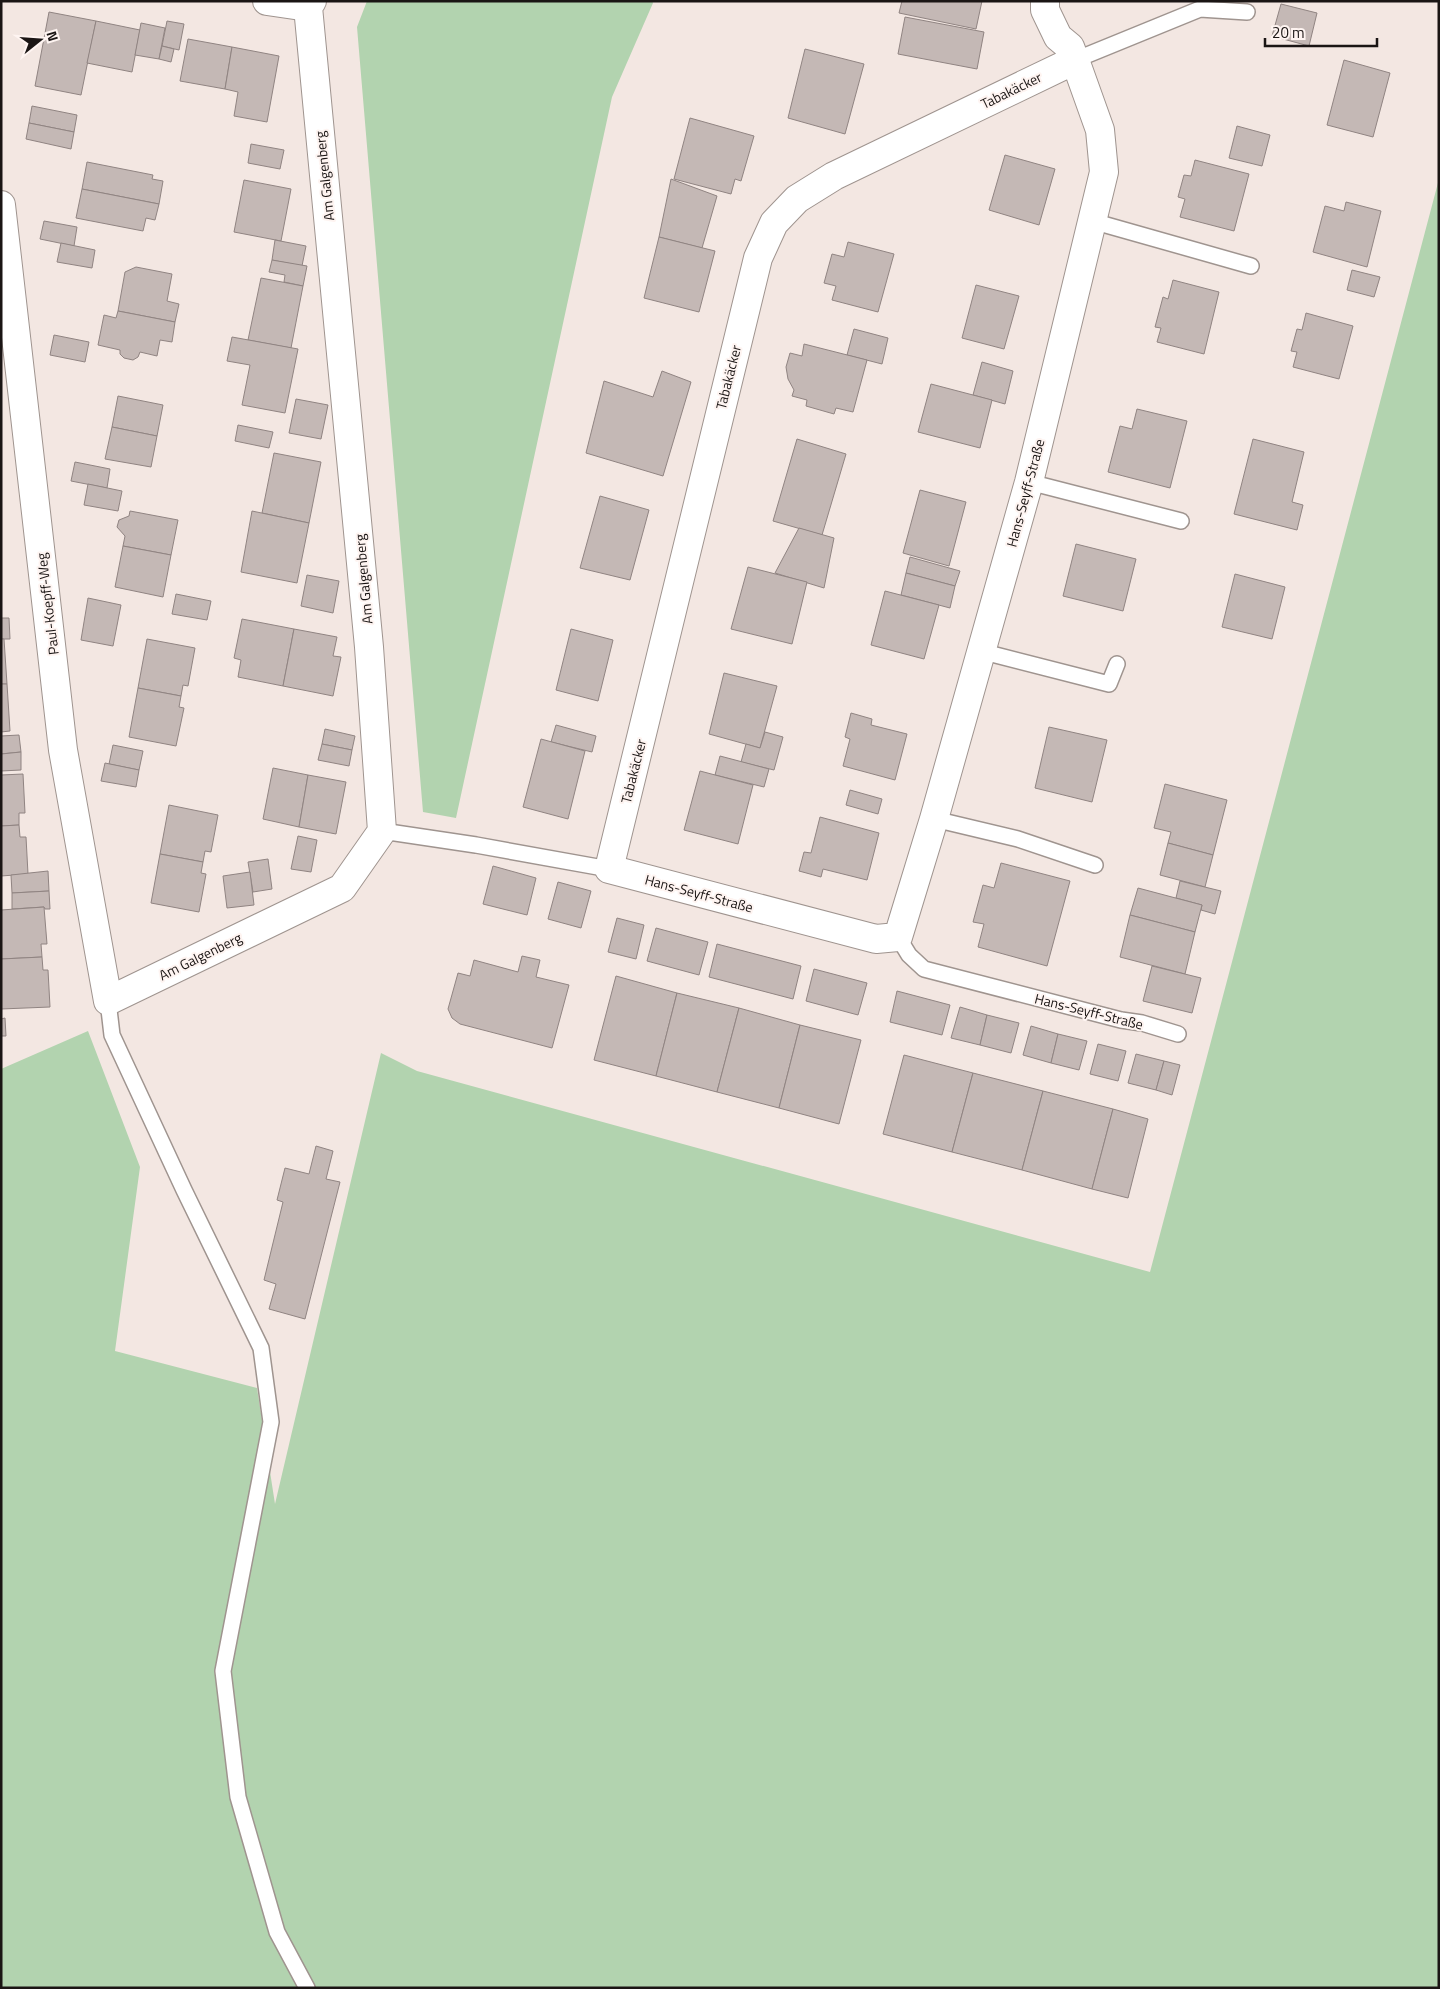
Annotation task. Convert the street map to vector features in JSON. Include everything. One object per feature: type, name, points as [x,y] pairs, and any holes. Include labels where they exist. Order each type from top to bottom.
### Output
[{"type":"street","points":[[267,1],[310,4]]},
{"type":"street","name":"Hans-Seyff-Straße","points":[[1046,1],[1045,10],[1058,37],[1072,53]]},
{"type":"street","name":"Hans-Seyff-Straße","points":[[609,868],[876,939],[898,937],[934,819],[1029,482],[1104,172],[1100,130],[1072,53],[1071,31],[1058,5],[1054,1]]},
{"type":"street","name":"Am Galgenberg","points":[[108,1001],[342,888],[382,831],[369,647],[310,4]]},
{"type":"street","name":"Tabakäcker","points":[[609,868],[758,258],[774,224],[797,199],[834,176],[1072,53]]},
{"type":"street","name":"Paul-Koepff-Weg","points":[[1,205],[64,750],[108,1001]]},
{"type":"lane","points":[[1072,53],[1200,9],[1247,12]]},
{"type":"lane","points":[[1092,221],[1251,266]]},
{"type":"lane","points":[[1029,482],[1181,521]]},
{"type":"lane","points":[[980,651],[1109,684],[1117,664]]},
{"type":"lane","points":[[934,819],[1018,839],[1095,865]]},
{"type":"lane","name":"Hans-Seyff-Straße","points":[[382,831],[609,868]]},
{"type":"lane","name":"Hans-Seyff-Straße","points":[[898,937],[909,954],[924,969],[1121,1020],[1142,1023],[1178,1034]]},
{"type":"lane","points":[[108,1001],[112,1035],[184,1190],[261,1348],[271,1422],[223,1671],[238,1797],[277,1932],[307,1988]]},
{"type":"green space","points":[[367,1],[652,1],[653,3],[612,97],[456,818],[423,812],[357,27]]},
{"type":"green space","points":[[1439,179],[1439,1988],[1,1988],[1,1069],[88,1031],[140,1167],[115,1351],[257,1388],[275,1504],[381,1053],[417,1071],[1150,1272]]},
{"type":"building","points":[[902,1],[982,1],[976,29],[899,13]]},
{"type":"building","points":[[1281,4],[1317,13],[1309,46],[1272,36]]},
{"type":"building","points":[[49,12],[96,21],[81,95],[35,86]]},
{"type":"building","points":[[905,17],[984,32],[977,69],[898,54]]},
{"type":"building","points":[[96,21],[140,30],[132,72],[87,63]]},
{"type":"building","points":[[167,21],[184,24],[179,50],[162,46]]},
{"type":"building","points":[[141,23],[165,28],[159,59],[135,55]]},
{"type":"building","points":[[188,39],[232,47],[225,89],[180,81]]},
{"type":"building","points":[[162,46],[174,49],[171,62],[159,59]]},
{"type":"building","points":[[232,47],[279,56],[267,122],[234,116],[238,92],[225,89]]},
{"type":"building","points":[[805,49],[864,64],[845,134],[788,118]]},
{"type":"building","points":[[1344,60],[1390,73],[1373,137],[1327,125]]},
{"type":"building","points":[[32,106],[77,115],[74,132],[29,123]]},
{"type":"building","points":[[690,118],[754,136],[741,181],[735,179],[731,194],[674,179]]},
{"type":"building","points":[[29,123],[74,132],[71,149],[26,139]]},
{"type":"building","points":[[1237,126],[1270,135],[1262,166],[1229,158]]},
{"type":"building","points":[[251,144],[284,150],[280,169],[248,163]]},
{"type":"building","points":[[1005,155],[1055,169],[1039,225],[989,210]]},
{"type":"building","points":[[1195,160],[1249,174],[1234,231],[1180,217],[1185,199],[1178,197],[1184,175],[1191,176]]},
{"type":"building","points":[[87,162],[153,175],[152,179],[163,181],[159,204],[82,189]]},
{"type":"building","points":[[671,179],[717,196],[702,248],[659,237]]},
{"type":"building","points":[[244,180],[291,189],[281,241],[234,232]]},
{"type":"building","points":[[82,189],[159,204],[155,220],[146,218],[143,231],[76,218]]},
{"type":"building","points":[[1346,202],[1381,211],[1367,267],[1313,252],[1325,206],[1344,211]]},
{"type":"building","points":[[44,221],[77,227],[74,246],[40,239]]},
{"type":"building","points":[[659,237],[715,251],[699,312],[644,298]]},
{"type":"building","points":[[275,240],[306,246],[302,266],[272,260]]},
{"type":"building","points":[[848,242],[894,254],[878,312],[832,300],[836,286],[824,283],[832,254],[844,257]]},
{"type":"building","points":[[61,243],[95,250],[92,268],[57,262]]},
{"type":"building","points":[[272,260],[307,266],[303,286],[284,282],[285,275],[269,272]]},
{"type":"building","points":[[136,267],[172,274],[167,301],[179,304],[175,322],[118,311],[125,272]]},
{"type":"building","points":[[1352,270],[1380,277],[1374,297],[1347,290]]},
{"type":"building","points":[[261,278],[303,286],[291,348],[248,340]]},
{"type":"building","points":[[1173,280],[1219,292],[1204,354],[1157,342],[1161,328],[1155,327],[1163,297],[1168,299]]},
{"type":"building","points":[[976,285],[1019,296],[1004,349],[962,338]]},
{"type":"building","points":[[118,311],[175,322],[172,342],[160,340],[157,356],[140,352],[138,357],[133,360],[124,358],[120,354],[120,350],[98,345],[104,315],[116,318]]},
{"type":"building","points":[[1306,313],[1353,326],[1339,379],[1293,367],[1297,352],[1291,351],[1297,329],[1302,330]]},
{"type":"building","points":[[854,329],[888,338],[882,364],[847,355]]},
{"type":"building","points":[[54,335],[89,342],[85,362],[50,355]]},
{"type":"building","points":[[232,337],[298,349],[285,413],[242,405],[250,365],[227,361]]},
{"type":"building","points":[[804,344],[867,360],[853,412],[836,408],[834,414],[806,406],[807,400],[792,396],[794,390],[788,379],[786,367],[790,353],[802,356]]},
{"type":"building","points":[[982,362],[1013,371],[1005,404],[973,395]]},
{"type":"building","points":[[662,371],[691,382],[663,476],[586,453],[604,381],[653,397]]},
{"type":"building","points":[[931,384],[992,400],[980,448],[918,432]]},
{"type":"building","points":[[118,396],[163,405],[157,436],[112,427]]},
{"type":"building","points":[[296,399],[328,405],[321,439],[289,433]]},
{"type":"building","points":[[1137,409],[1187,421],[1170,488],[1108,472],[1120,426],[1132,429]]},
{"type":"building","points":[[238,425],[273,432],[269,448],[235,441]]},
{"type":"building","points":[[112,427],[157,436],[151,467],[105,459]]},
{"type":"building","points":[[797,439],[846,454],[822,535],[773,521]]},
{"type":"building","points":[[1253,439],[1304,452],[1292,502],[1303,505],[1297,530],[1234,514]]},
{"type":"building","points":[[274,453],[321,462],[309,523],[262,513]]},
{"type":"building","points":[[75,462],[110,469],[107,488],[71,481]]},
{"type":"building","points":[[88,484],[122,491],[118,511],[84,505]]},
{"type":"building","points":[[920,490],[966,502],[949,566],[903,553]]},
{"type":"building","points":[[600,496],[649,510],[630,580],[580,568]]},
{"type":"building","points":[[130,511],[178,520],[171,555],[123,546],[125,536],[117,527],[119,520],[129,516]]},
{"type":"building","points":[[252,511],[309,523],[297,583],[241,572]]},
{"type":"building","points":[[799,528],[834,538],[824,588],[775,573]]},
{"type":"building","points":[[1076,544],[1136,559],[1123,611],[1063,596]]},
{"type":"building","points":[[123,546],[171,555],[163,597],[115,587]]},
{"type":"building","points":[[910,557],[960,571],[955,586],[906,573]]},
{"type":"building","points":[[748,567],[807,582],[792,644],[731,629]]},
{"type":"building","points":[[906,573],[955,586],[950,608],[901,595]]},
{"type":"building","points":[[1235,574],[1285,587],[1272,639],[1222,627]]},
{"type":"building","points":[[307,575],[339,581],[333,613],[301,606]]},
{"type":"building","points":[[885,591],[939,605],[924,659],[871,645]]},
{"type":"building","points":[[176,594],[211,601],[207,620],[172,614]]},
{"type":"building","points":[[88,598],[121,605],[113,646],[81,640]]},
{"type":"building","points":[[1,618],[9,618],[10,639],[1,639]]},
{"type":"building","points":[[242,619],[294,629],[283,686],[238,677],[241,660],[234,658]]},
{"type":"building","points":[[294,629],[337,637],[333,656],[341,657],[333,696],[283,686]]},
{"type":"building","points":[[571,629],[613,640],[598,701],[556,690]]},
{"type":"building","points":[[1,639],[4,639],[7,684],[1,684]]},
{"type":"building","points":[[147,639],[195,648],[188,686],[183,685],[181,696],[138,688]]},
{"type":"building","points":[[724,673],[777,686],[760,748],[709,734]]},
{"type":"building","points":[[1,684],[7,684],[10,731],[1,732]]},
{"type":"building","points":[[138,688],[181,696],[179,707],[184,708],[176,746],[129,737]]},
{"type":"building","points":[[851,713],[872,719],[871,725],[907,734],[895,780],[843,766],[850,739],[845,737]]},
{"type":"building","points":[[556,725],[596,736],[592,752],[551,742]]},
{"type":"building","points":[[1049,727],[1107,740],[1092,802],[1035,788]]},
{"type":"building","points":[[325,729],[355,736],[352,750],[322,744]]},
{"type":"building","points":[[765,732],[783,737],[774,770],[741,762],[746,744],[760,748]]},
{"type":"building","points":[[19,735],[21,752],[1,754],[1,736]]},
{"type":"building","points":[[541,739],[585,751],[568,819],[523,807]]},
{"type":"building","points":[[322,744],[352,750],[349,766],[318,760]]},
{"type":"building","points":[[113,745],[143,751],[139,770],[109,764]]},
{"type":"building","points":[[21,752],[21,770],[1,771],[1,754]]},
{"type":"building","points":[[720,756],[769,769],[764,787],[715,775]]},
{"type":"building","points":[[105,763],[139,770],[136,787],[101,781]]},
{"type":"building","points":[[273,768],[308,775],[299,827],[263,819]]},
{"type":"building","points":[[700,771],[753,785],[738,844],[684,830]]},
{"type":"building","points":[[23,774],[25,813],[19,813],[19,825],[1,826],[1,775]]},
{"type":"building","points":[[308,775],[346,782],[336,834],[299,827]]},
{"type":"building","points":[[1165,784],[1227,800],[1213,855],[1168,843],[1171,832],[1154,828]]},
{"type":"building","points":[[850,790],[882,799],[878,814],[846,805]]},
{"type":"building","points":[[169,805],[218,815],[211,852],[205,851],[203,862],[160,854]]},
{"type":"building","points":[[820,817],[879,833],[867,880],[823,869],[821,877],[799,871],[804,852],[811,853]]},
{"type":"building","points":[[19,825],[20,837],[26,837],[28,874],[1,876],[1,826]]},
{"type":"building","points":[[298,836],[317,840],[311,872],[291,869]]},
{"type":"building","points":[[1168,843],[1213,855],[1205,887],[1160,875]]},
{"type":"building","points":[[160,854],[203,862],[201,873],[206,874],[199,912],[151,903]]},
{"type":"building","points":[[268,859],[272,889],[253,892],[248,862]]},
{"type":"building","points":[[1001,863],[1070,881],[1047,966],[978,947],[984,924],[973,922],[983,885],[994,888]]},
{"type":"building","points":[[493,866],[536,878],[527,915],[483,904]]},
{"type":"building","points":[[48,871],[49,891],[12,893],[11,875]]},
{"type":"building","points":[[250,872],[254,905],[227,908],[223,876]]},
{"type":"building","points":[[1180,881],[1221,891],[1215,914],[1201,910],[1202,905],[1176,898]]},
{"type":"building","points":[[558,882],[591,891],[581,928],[548,919]]},
{"type":"building","points":[[1138,888],[1202,905],[1195,932],[1130,915]]},
{"type":"building","points":[[49,891],[50,909],[45,909],[44,907],[12,909],[12,893]]},
{"type":"building","points":[[44,907],[47,944],[41,944],[42,957],[1,959],[1,910]]},
{"type":"building","points":[[1130,915],[1195,932],[1185,974],[1120,957]]},
{"type":"building","points":[[617,918],[644,925],[636,959],[608,952]]},
{"type":"building","points":[[656,928],[708,942],[699,975],[647,961]]},
{"type":"building","points":[[717,944],[801,966],[793,999],[709,977]]},
{"type":"building","points":[[522,956],[540,960],[536,977],[569,985],[552,1048],[460,1024],[452,1018],[448,1009],[458,973],[470,976],[474,960],[518,972]]},
{"type":"building","points":[[42,957],[43,970],[48,970],[50,1007],[1,1009],[1,959]]},
{"type":"building","points":[[1152,966],[1201,978],[1192,1013],[1143,1001]]},
{"type":"building","points":[[814,969],[867,983],[858,1015],[806,1001]]},
{"type":"building","points":[[616,976],[677,993],[656,1076],[594,1060]]},
{"type":"building","points":[[897,991],[950,1005],[942,1035],[890,1022]]},
{"type":"building","points":[[677,993],[739,1008],[717,1092],[656,1076]]},
{"type":"building","points":[[960,1007],[987,1015],[980,1045],[951,1038]]},
{"type":"building","points":[[739,1008],[800,1025],[779,1108],[717,1092]]},
{"type":"building","points":[[987,1015],[1019,1023],[1011,1053],[980,1045]]},
{"type":"building","points":[[5,1018],[6,1036],[1,1036],[1,1019]]},
{"type":"building","points":[[800,1025],[861,1040],[839,1124],[779,1108]]},
{"type":"building","points":[[1031,1026],[1058,1034],[1051,1063],[1023,1055]]},
{"type":"building","points":[[1058,1034],[1087,1041],[1079,1070],[1051,1063]]},
{"type":"building","points":[[1098,1044],[1126,1051],[1118,1081],[1090,1074]]},
{"type":"building","points":[[1136,1054],[1164,1061],[1156,1090],[1128,1083]]},
{"type":"building","points":[[904,1055],[973,1073],[952,1152],[883,1134]]},
{"type":"building","points":[[1164,1061],[1180,1065],[1172,1095],[1156,1090]]},
{"type":"building","points":[[973,1073],[1043,1091],[1022,1170],[952,1152]]},
{"type":"building","points":[[1043,1091],[1113,1109],[1092,1189],[1022,1170]]},
{"type":"building","points":[[1113,1109],[1148,1119],[1128,1198],[1092,1189]]},
{"type":"building","points":[[316,1146],[333,1151],[326,1179],[340,1182],[305,1319],[269,1309],[276,1284],[264,1280],[283,1202],[277,1200],[285,1168],[309,1174]]}]
